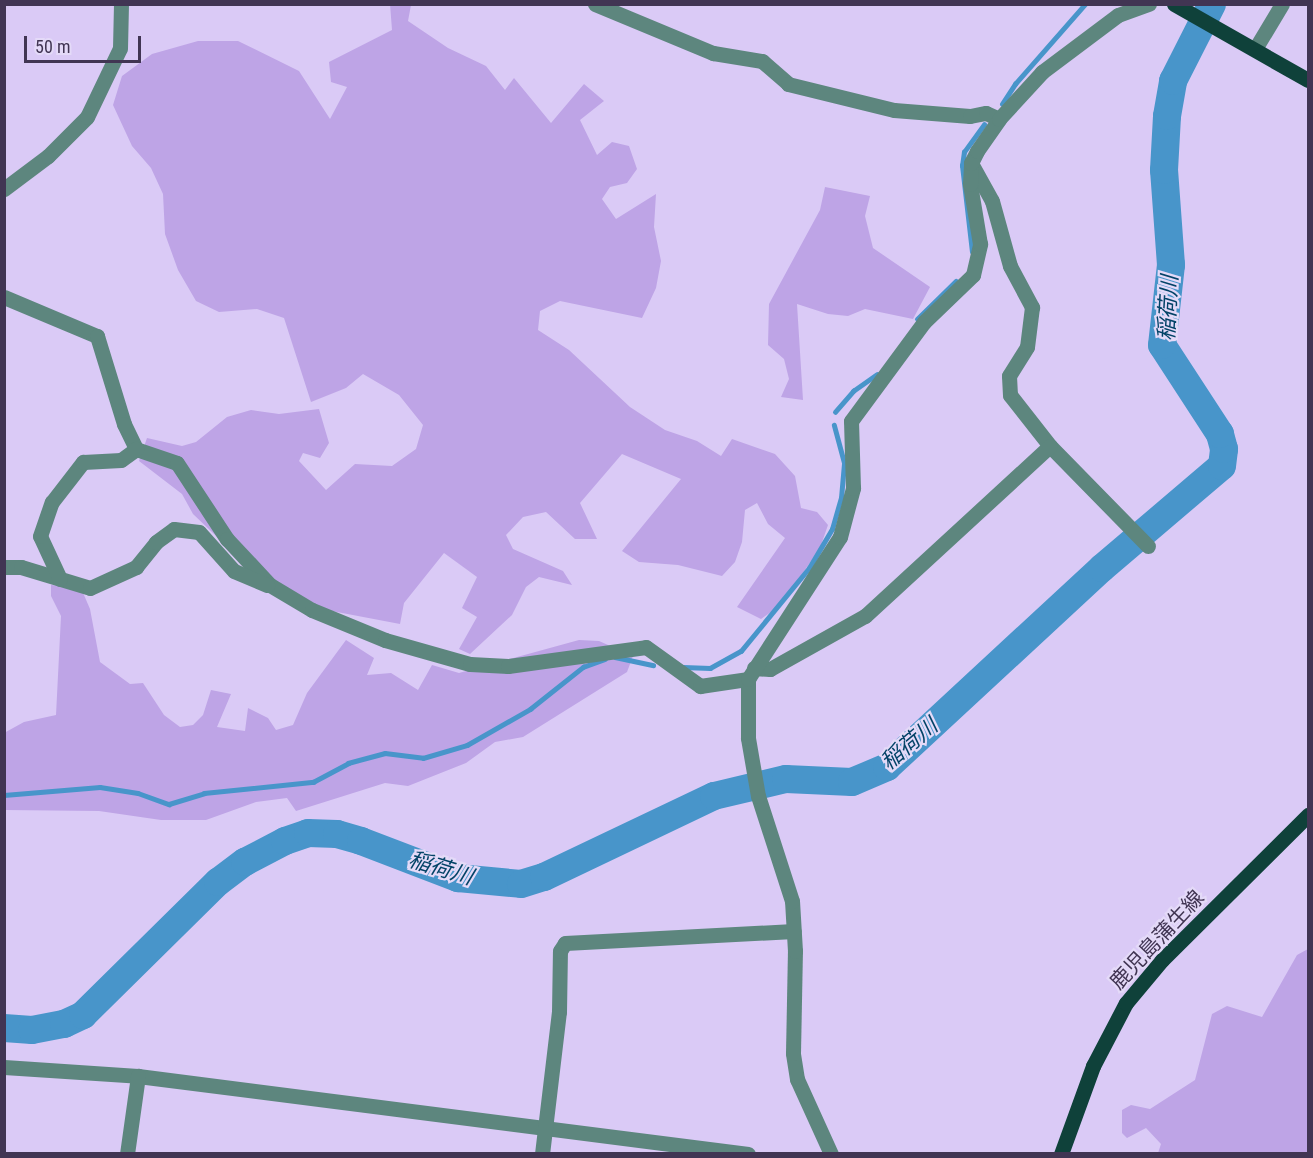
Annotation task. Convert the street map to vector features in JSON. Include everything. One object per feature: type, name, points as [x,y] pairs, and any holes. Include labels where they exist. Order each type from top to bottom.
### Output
[{"type":"main road","points":[[1174,4],[1308,80]]},
{"type":"main road","name":"鹿児島蒲生線","points":[[1061,1154],[1093,1066],[1126,1003],[1162,960],[1308,815]]},
{"type":"street","points":[[4,189],[48,156],[87,117],[120,48],[121,4]]},
{"type":"street","points":[[595,4],[713,53],[762,61],[788,84],[894,110],[970,116],[986,113],[999,119]]},
{"type":"street","points":[[831,1154],[805,1101],[794,1062],[794,931],[783,866],[758,796],[750,750],[751,674],[840,537],[853,488],[851,421],[924,322],[974,274],[980,244],[970,184],[971,163],[999,119],[1042,72],[1118,15],[1149,4]]},
{"type":"street","points":[[1255,49],[1282,4]]},
{"type":"street","points":[[971,163],[995,208],[1010,266],[1032,306],[1027,347],[1009,376],[1010,395],[1050,446],[1148,546]]},
{"type":"street","points":[[4,297],[97,336],[123,424],[136,449],[177,463],[227,538],[273,587]]},
{"type":"street","points":[[4,567],[21,567],[90,588],[136,567],[156,542],[174,529],[199,532],[234,571],[273,587],[312,610],[375,635],[470,664],[508,666],[646,646],[700,686],[770,669],[865,616],[1050,446]]},
{"type":"street","points":[[60,579],[40,536],[52,502],[83,462],[121,460],[136,449]]},
{"type":"street","points":[[542,1154],[559,1004],[560,951],[565,943],[794,931]]},
{"type":"street","points":[[4,1067],[138,1076],[545,1130],[748,1154]]},
{"type":"street","points":[[127,1154],[138,1076]]},
{"type":"shaded area","points":[[390,4],[411,5],[408,21],[448,48],[486,66],[505,90],[514,78],[551,123],[584,84],[604,101],[580,120],[597,155],[612,142],[629,146],[637,169],[627,183],[610,187],[602,199],[616,219],[656,194],[654,227],[661,261],[656,288],[642,318],[560,301],[540,311],[538,330],[569,350],[630,407],[665,430],[697,441],[721,456],[732,439],[775,454],[795,476],[801,508],[817,512],[828,525],[820,548],[781,605],[761,619],[737,607],[785,538],[768,524],[757,503],[745,510],[742,542],[735,562],[722,576],[678,565],[639,562],[622,551],[681,479],[622,454],[580,503],[597,539],[575,539],[546,512],[523,517],[506,535],[513,549],[563,571],[572,585],[539,577],[526,587],[512,615],[470,654],[459,649],[477,617],[462,608],[477,577],[444,553],[404,603],[400,624],[316,608],[233,552],[193,514],[182,494],[139,461],[147,438],[182,446],[196,442],[227,417],[251,410],[279,414],[319,409],[329,443],[320,458],[303,453],[299,461],[326,490],[355,464],[392,466],[416,449],[423,425],[399,395],[363,374],[346,388],[311,402],[284,318],[257,309],[219,312],[196,301],[178,270],[165,234],[163,194],[151,168],[132,146],[113,105],[122,76],[152,54],[198,41],[238,41],[299,71],[330,119],[347,87],[331,82],[329,62],[392,30]]},
{"type":"shaded area","points":[[825,187],[870,196],[865,216],[873,248],[930,287],[913,319],[865,309],[848,316],[828,314],[797,304],[803,400],[781,397],[789,379],[784,359],[768,345],[769,304],[820,210]]},
{"type":"shaded area","points":[[51,585],[81,588],[90,609],[100,662],[130,684],[143,683],[164,715],[180,727],[193,725],[203,715],[211,690],[231,694],[217,727],[245,731],[248,708],[268,718],[276,730],[293,725],[307,693],[346,640],[374,658],[367,675],[391,673],[418,690],[432,665],[459,673],[579,640],[599,641],[633,656],[627,672],[523,737],[495,742],[466,763],[408,786],[385,783],[296,811],[287,798],[256,802],[206,820],[161,820],[99,811],[5,810],[4,733],[24,722],[56,715],[61,616],[51,596]]},
{"type":"shaded area","points":[[1308,949],[1308,1153],[1158,1153],[1161,1144],[1146,1128],[1127,1138],[1122,1133],[1122,1110],[1131,1105],[1150,1109],[1195,1080],[1212,1014],[1227,1006],[1262,1017],[1297,955]]},
{"type":"waterway","points":[[1002,104],[1015,84],[1085,4]]},
{"type":"waterway","name":"稲荷川","points":[[4,1028],[32,1030],[64,1024],[83,1015],[218,882],[245,862],[285,841],[308,833],[337,834],[361,841],[458,878],[521,884],[544,877],[714,796],[786,779],[852,782],[887,767],[1102,568],[1222,466],[1224,449],[1220,434],[1162,345],[1171,265],[1164,170],[1167,116],[1173,81],[1212,4]]},
{"type":"waterway","points":[[972,252],[962,166],[964,152],[984,124]]},
{"type":"waterway","points":[[917,319],[956,281]]},
{"type":"waterway","points":[[835,412],[853,391],[877,374]]},
{"type":"waterway","points":[[683,667],[710,668],[741,651],[809,568],[832,529],[841,498],[844,463],[834,425]]},
{"type":"waterway","points":[[615,657],[653,665]]},
{"type":"waterway","points":[[4,795],[100,787],[138,793],[169,804],[204,793],[313,782],[348,763],[385,753],[423,758],[467,745],[530,709],[583,667],[605,659]]}]
